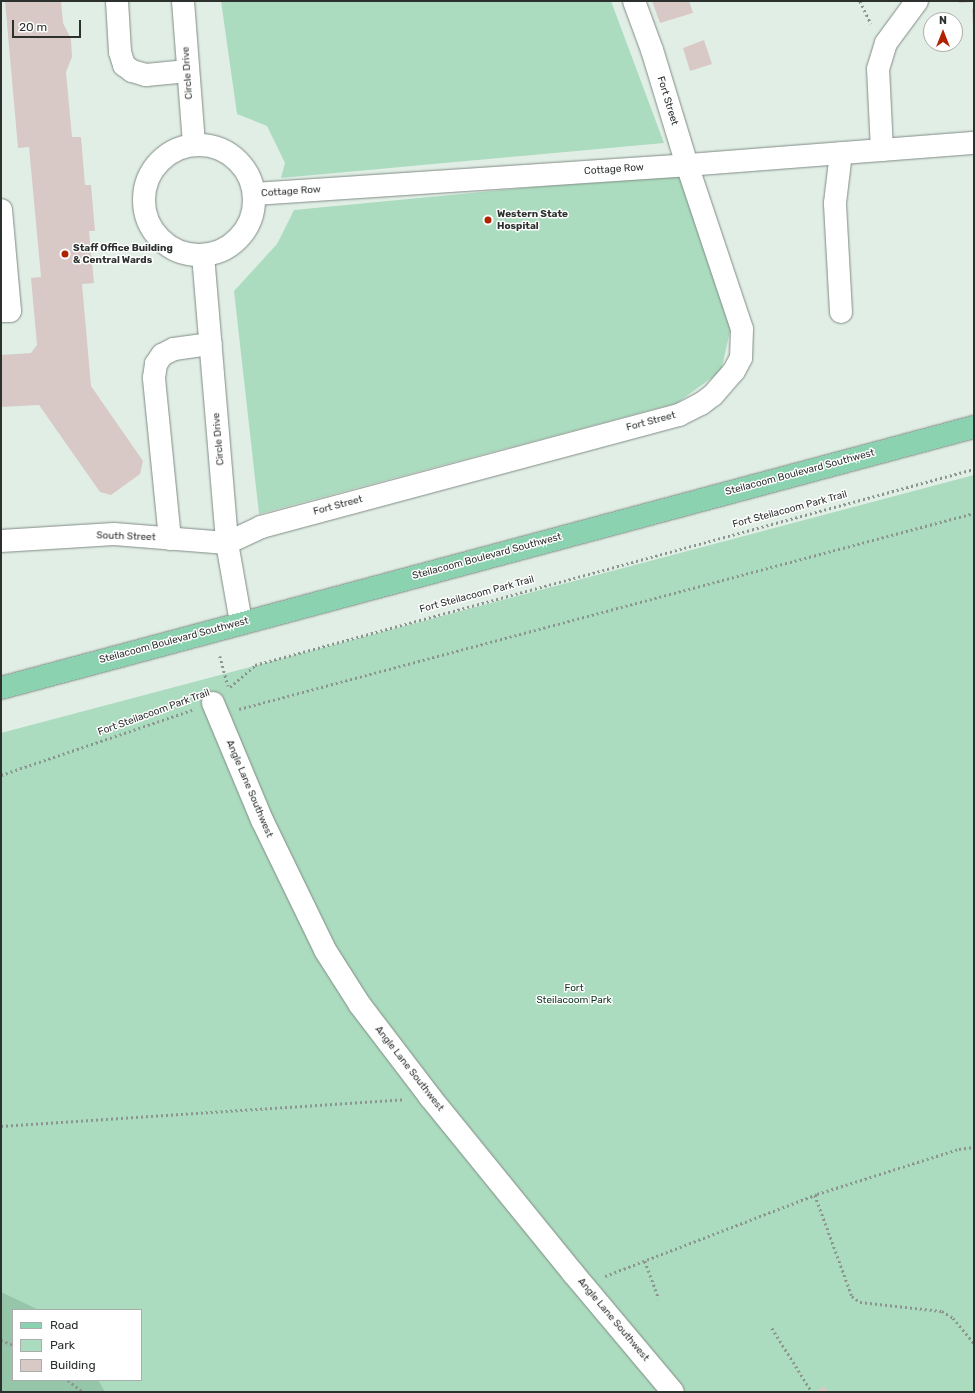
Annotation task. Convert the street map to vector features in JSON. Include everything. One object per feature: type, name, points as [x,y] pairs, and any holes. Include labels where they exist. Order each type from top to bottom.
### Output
[{"type":"main road","name":"Steilacoom Boulevard Southwest","points":[[1,688],[241,622],[974,427]]},
{"type":"street","points":[[117,1],[120,52],[124,65],[132,71],[146,75],[188,71]]},
{"type":"street","name":"Circle Drive","points":[[183,1],[194,145]]},
{"type":"street","name":"Fort Street","points":[[227,543],[261,527],[679,415],[712,395],[734,371],[741,358],[742,329],[687,165],[652,50],[634,1]]},
{"type":"street","points":[[882,150],[878,69],[886,43],[917,1]]},
{"type":"street","name":"Cottage Row","points":[[254,194],[687,165],[974,143]]},
{"type":"street","points":[[194,145],[215,147],[234,157],[248,174],[254,194],[253,214],[245,232],[222,251],[203,255],[179,252],[159,238],[146,217],[144,205],[144,193],[153,170],[170,153],[194,145]]},
{"type":"street","points":[[841,153],[835,203],[841,312]]},
{"type":"street","points":[[1,210],[5,311]]},
{"type":"street","name":"Circle Drive","points":[[203,255],[227,543],[241,622]]},
{"type":"street","points":[[170,539],[154,378],[156,364],[162,355],[174,349],[211,344]]},
{"type":"street","name":"South Street","points":[[1,541],[114,534],[227,543]]},
{"type":"street","name":"Angle Lane Southwest","points":[[215,708],[262,820],[325,950],[360,1005],[430,1097],[578,1279],[673,1392]]},
{"type":"path","name":"Fort Steilacoom Park Trail","points":[[220,656],[229,688],[255,665],[974,469]]},
{"type":"path","name":"Fort Steilacoom Park Trail","points":[[1,775],[215,708],[974,513]]},
{"type":"path","points":[[1,1126],[430,1097]]},
{"type":"path","points":[[578,1279],[645,1261],[815,1195],[959,1150],[974,1147]]},
{"type":"path","points":[[815,1195],[852,1296],[860,1302],[942,1311],[953,1318],[974,1343]]},
{"type":"path","points":[[645,1261],[659,1299]]},
{"type":"path","points":[[772,1328],[812,1392]]},
{"type":"path","points":[[1,1340],[12,1345]]},
{"type":"path","points":[[69,1381],[83,1392]]},
{"type":"green space","points":[[221,1],[611,1],[664,143],[281,178],[285,163],[267,126],[237,114]]},
{"type":"green space","points":[[680,173],[731,327],[721,371],[677,403],[259,514],[234,291],[277,244],[294,210]]},
{"type":"green space","name":"Fort Steilacoom Park","points":[[974,475],[974,1392],[1,1392],[1,733]]},
{"type":"green space","points":[[1,1292],[37,1309],[12,1309],[12,1381],[99,1381],[105,1392],[1,1392]]},
{"type":"building","name":"Staff Office Building & Central Wards","points":[[5,1],[61,1],[63,23],[71,39],[72,57],[66,72],[72,137],[81,137],[85,185],[91,185],[95,231],[89,231],[94,283],[82,284],[91,386],[143,461],[140,474],[111,495],[100,492],[39,405],[1,407],[1,355],[31,353],[37,345],[31,278],[41,277],[29,147],[18,148]]},
{"type":"building","points":[[652,1],[689,1],[693,13],[660,23]]},
{"type":"building","points":[[959,1],[973,1],[973,2],[959,3]]},
{"type":"building","points":[[972,9],[974,9],[974,28],[973,28]]},
{"type":"building","points":[[704,40],[712,64],[690,71],[683,48]]},
{"type":"building","points":[[824,1386],[828,1392],[815,1392]]},
{"type":"place","name":"Western State Hospital","points":[[488,220]]},
{"type":"place","name":"Staff Office Building & Central Wards","points":[[65,254]]}]
